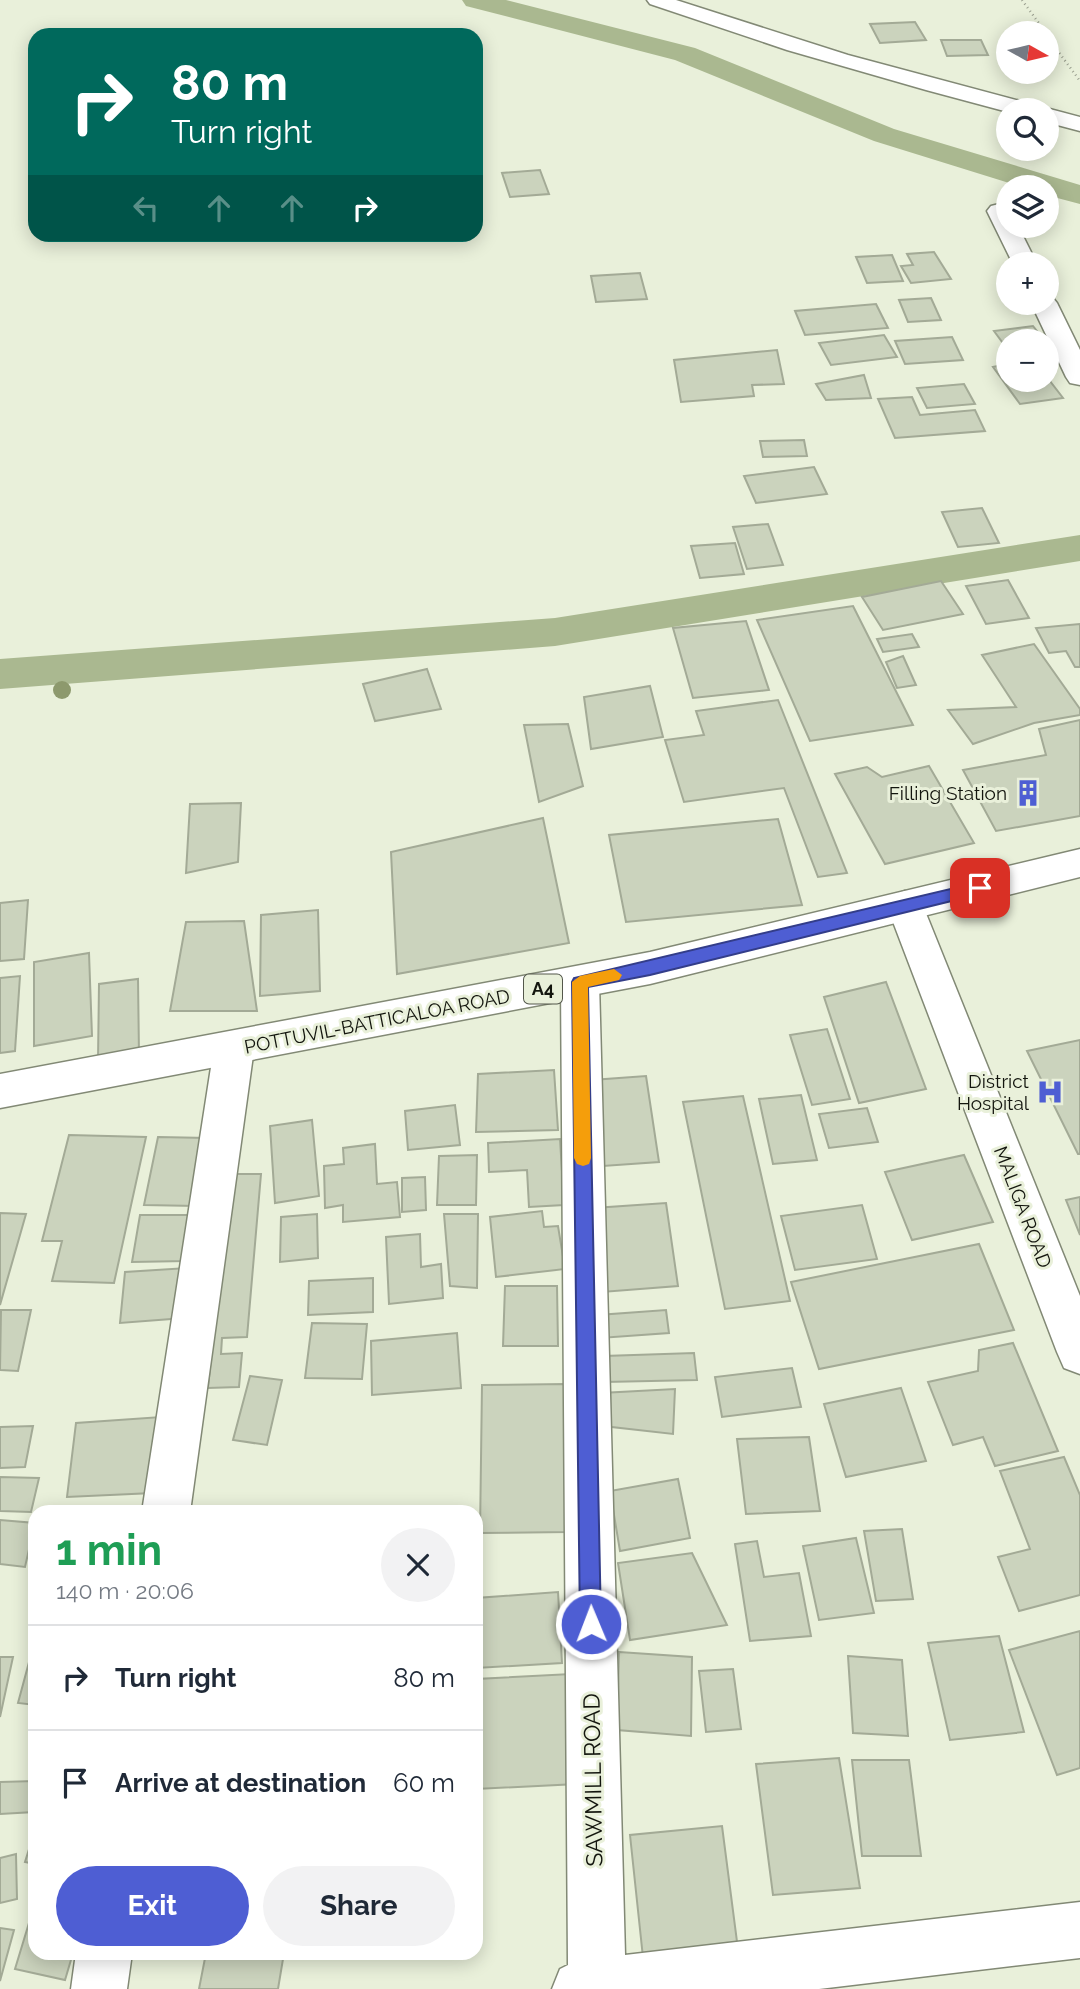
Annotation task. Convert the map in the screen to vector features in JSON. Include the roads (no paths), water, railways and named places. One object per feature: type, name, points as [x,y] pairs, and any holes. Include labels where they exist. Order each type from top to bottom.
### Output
[{"type":"main road","points":[[657,0],[705,18],[901,78],[996,102]]},
{"type":"main road","points":[[1059,118],[1080,124]]},
{"type":"main road","points":[[1050,315],[1080,377]]},
{"type":"main road","name":"POTTUVIL-BATTICALOA ROAD","points":[[0,1091],[650,968],[1080,863]]},
{"type":"main road","name":"MALIGA ROAD","points":[[905,906],[1080,1352]]},
{"type":"main road","name":"SAWMILL ROAD","points":[[580,982],[591,1988]]},
{"type":"main road","points":[[167,1505],[234,1048]]},
{"type":"main road","points":[[591,1988],[1080,1930]]},
{"type":"main road","points":[[99,1989],[103,1960]]},
{"type":"waterway","points":[[475,0],[685,54],[884,135],[1080,195]]},
{"type":"waterway","points":[[0,674],[555,632],[1080,548]]},
{"type":"place","name":"Filling Station","points":[[1028,793]]},
{"type":"place","name":"District Hospital","points":[[1050,1092]]}]
